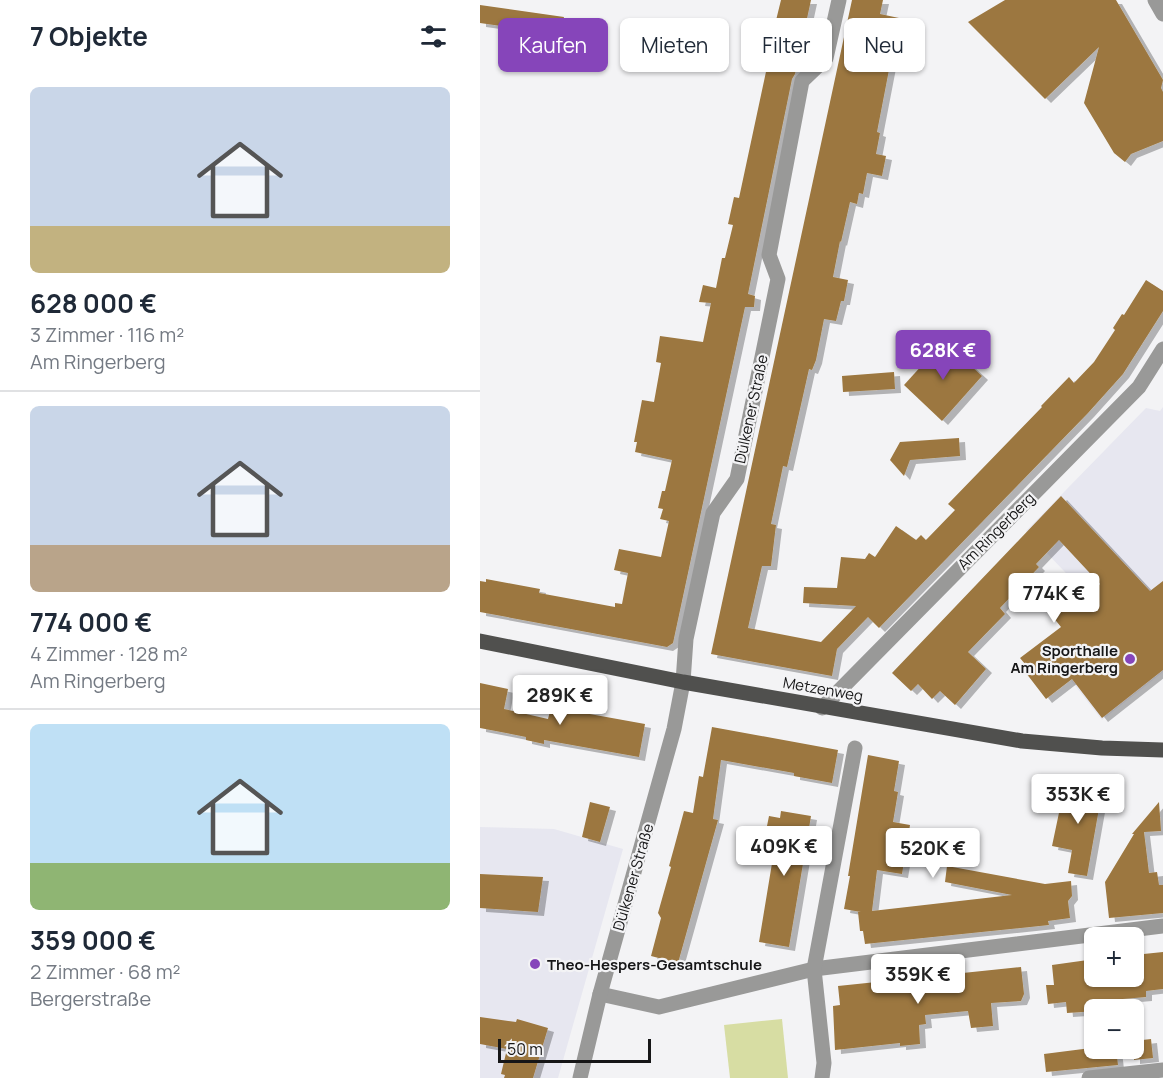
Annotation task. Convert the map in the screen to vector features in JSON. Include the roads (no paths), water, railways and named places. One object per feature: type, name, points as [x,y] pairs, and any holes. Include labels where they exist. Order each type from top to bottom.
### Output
[{"type":"main road","name":"Metzenweg","points":[[480,641],[822,708],[1022,741],[1102,748],[1163,750]]},
{"type":"street","name":"Dülkener Straße","points":[[579,1078],[674,729],[683,682],[686,639],[713,513],[737,479],[778,279],[769,255],[802,81],[826,58],[839,0]]},
{"type":"street","points":[[1155,0],[1163,14]]},
{"type":"street","name":"Am Ringerberg","points":[[822,708],[1139,387],[1163,349]]},
{"type":"street","points":[[822,1078],[824,1063],[814,969],[855,748]]},
{"type":"street","points":[[600,994],[659,1007],[814,969],[1163,926]]},
{"type":"street","points":[[1089,1078],[1163,1070]]},
{"type":"place","name":"Sporthalle Am Ringerberg","points":[[1130,659]]},
{"type":"place","name":"Theo-Hespers-Gesamtschule","points":[[535,964]]}]
